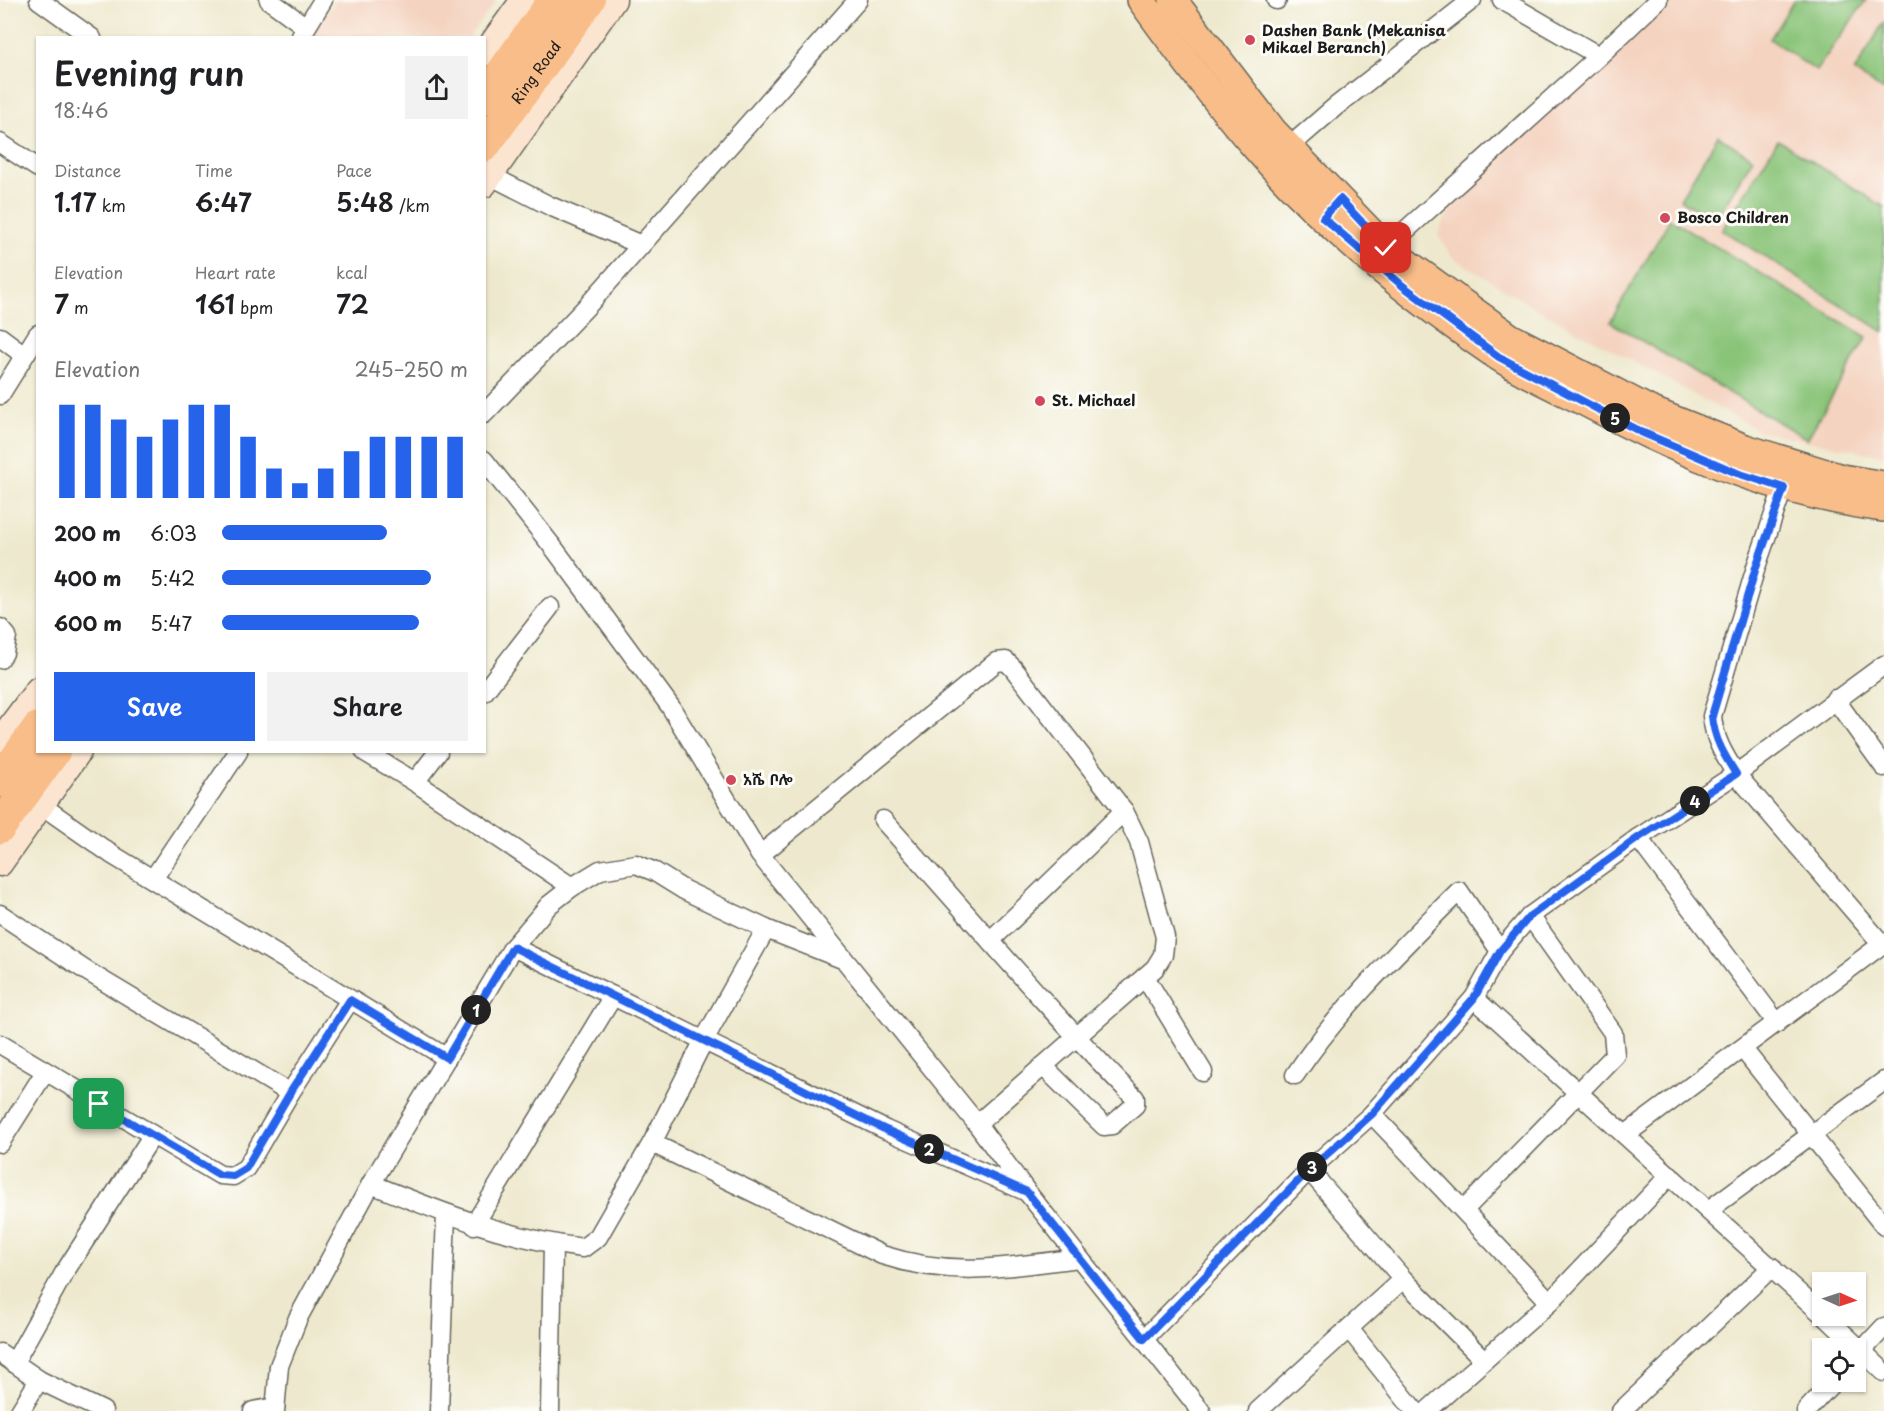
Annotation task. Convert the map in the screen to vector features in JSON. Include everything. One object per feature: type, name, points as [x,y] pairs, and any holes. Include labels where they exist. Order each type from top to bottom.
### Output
[{"type":"highway","name":"Ring Road","points":[[486,95],[554,0]]},
{"type":"highway","name":"Ring Road","points":[[487,169],[589,0]]},
{"type":"highway","points":[[0,781],[36,731]]},
{"type":"highway","points":[[0,827],[53,753]]},
{"type":"main road","points":[[1141,0],[1186,62],[1255,147],[1331,209],[1510,337],[1650,410],[1745,448],[1842,478],[1884,485]]},
{"type":"main road","points":[[1173,0],[1274,132],[1289,147],[1331,209],[1403,286],[1499,357],[1641,432],[1737,473],[1838,502],[1884,508]]},
{"type":"street","points":[[39,0],[89,36]]},
{"type":"street","points":[[269,0],[303,32],[323,0]]},
{"type":"street","points":[[486,51],[523,0]]},
{"type":"street","points":[[614,0],[487,169],[550,206],[641,245]]},
{"type":"street","points":[[486,412],[641,245],[858,0]]},
{"type":"street","points":[[1289,147],[1472,0]]},
{"type":"street","points":[[1502,0],[1599,56]]},
{"type":"street","points":[[1386,248],[1658,0]]},
{"type":"street","points":[[0,143],[36,167]]},
{"type":"street","points":[[0,337],[24,355]]},
{"type":"street","points":[[0,395],[36,337]]},
{"type":"street","points":[[486,462],[556,550],[670,706],[760,855],[977,1124],[1027,1192],[1201,1411]]},
{"type":"street","points":[[1625,1135],[1883,944],[1736,774],[1713,732],[1712,716],[1756,567],[1784,488]]},
{"type":"street","points":[[486,689],[550,607]]},
{"type":"street","points":[[0,628],[7,636],[4,653],[0,659]]},
{"type":"street","points":[[760,855],[996,662],[1006,661],[1013,668],[1124,811],[1139,842],[1165,937],[1163,955],[1145,977],[977,1124]]},
{"type":"street","points":[[1144,1339],[1309,1170],[1372,1114],[1474,998],[1500,951],[1530,916],[1638,838],[1736,774],[1884,665]]},
{"type":"street","points":[[0,740],[36,692]]},
{"type":"street","points":[[1835,699],[1884,767]]},
{"type":"street","points":[[0,864],[78,753]]},
{"type":"street","points":[[153,879],[236,753]]},
{"type":"street","points":[[366,753],[415,782],[572,887]]},
{"type":"street","points":[[415,782],[437,753]]},
{"type":"street","points":[[41,805],[111,854],[447,1058]]},
{"type":"street","points":[[991,940],[1124,811]]},
{"type":"street","points":[[883,820],[1076,1038],[1135,1098],[1135,1105],[1112,1125],[1104,1126],[1043,1066]]},
{"type":"street","points":[[1638,838],[1776,1023]]},
{"type":"street","points":[[253,1411],[275,1409],[279,1366],[298,1318],[371,1184],[513,947],[549,905],[572,887],[600,870],[636,864],[766,929],[844,960]]},
{"type":"street","points":[[1295,1075],[1312,1050],[1363,987],[1460,891],[1500,951]]},
{"type":"street","points":[[0,914],[85,970],[290,1093]]},
{"type":"street","points":[[1464,1210],[1615,1055],[1613,1033],[1530,916]]},
{"type":"street","points":[[371,1184],[474,1225],[553,1244],[582,1248],[598,1237],[652,1143],[704,1040],[766,929]]},
{"type":"street","points":[[513,947],[886,1130],[1027,1192]]},
{"type":"street","points":[[1145,977],[1203,1072]]},
{"type":"street","points":[[474,1225],[613,996]]},
{"type":"street","points":[[1474,998],[1577,1094],[1710,1209],[1812,1304]]},
{"type":"street","points":[[0,1044],[220,1175],[233,1176],[246,1168],[290,1093],[350,1000]]},
{"type":"street","points":[[1743,1049],[1884,1226]]},
{"type":"street","points":[[0,1143],[45,1072]]},
{"type":"street","points":[[1710,1209],[1884,1081]]},
{"type":"street","points":[[1372,1114],[1550,1302]]},
{"type":"street","points":[[103,1411],[39,1380],[7,1358],[152,1136]]},
{"type":"street","points":[[652,1143],[882,1255],[915,1266],[983,1270],[1079,1258]]},
{"type":"street","points":[[1309,1170],[1403,1279],[1483,1359]]},
{"type":"street","points":[[1427,1411],[1550,1302],[1670,1175]]},
{"type":"street","points":[[439,1411],[446,1214]]},
{"type":"street","points":[[550,1411],[553,1244]]},
{"type":"street","points":[[1621,1411],[1772,1267]]},
{"type":"street","points":[[1258,1411],[1350,1330],[1403,1279]]},
{"type":"street","points":[[1834,1326],[1845,1338]]},
{"type":"street","points":[[1866,1346],[1884,1327]]},
{"type":"street","points":[[1350,1330],[1415,1411]]},
{"type":"street","points":[[1866,1358],[1884,1372]]},
{"type":"street","points":[[20,1411],[39,1380]]},
{"type":"street","points":[[1806,1411],[1824,1392]]},
{"type":"shaded area","points":[[336,0],[497,0],[470,36],[310,36]]},
{"type":"shaded area","name":"Bosco Children","points":[[1666,0],[1884,0],[1884,456],[1760,431],[1534,307],[1452,257],[1438,235],[1453,201]]},
{"type":"green space","points":[[1794,0],[1866,0],[1816,71],[1770,39]]},
{"type":"green space","points":[[1884,22],[1884,91],[1854,72]]},
{"type":"green space","points":[[1718,136],[1753,158],[1715,221],[1680,199]]},
{"type":"green space","points":[[1778,140],[1884,207],[1884,332],[1722,230]]},
{"type":"green space","points":[[1670,219],[1867,337],[1807,439],[1610,322]]},
{"type":"place","name":"Dashen Bank (Mekanisa Mikael Beranch)","points":[[1250,40]]},
{"type":"place","name":"Bosco Children","points":[[1665,218]]},
{"type":"place","name":"St. Michael","points":[[1040,401]]},
{"type":"place","name":"አሼ ቦሎ","points":[[731,780]]},
{"type":"route","points":[[99,1104],[220,1175],[233,1176],[246,1168],[290,1093],[350,1000],[447,1058],[513,947],[886,1130],[1027,1192],[1144,1339],[1309,1170],[1372,1114],[1474,998],[1500,951],[1530,916],[1572,883],[1736,774],[1713,732],[1712,716],[1756,567],[1784,488],[1737,473],[1641,432],[1499,357],[1403,286],[1323,218],[1340,199],[1386,248]]}]
